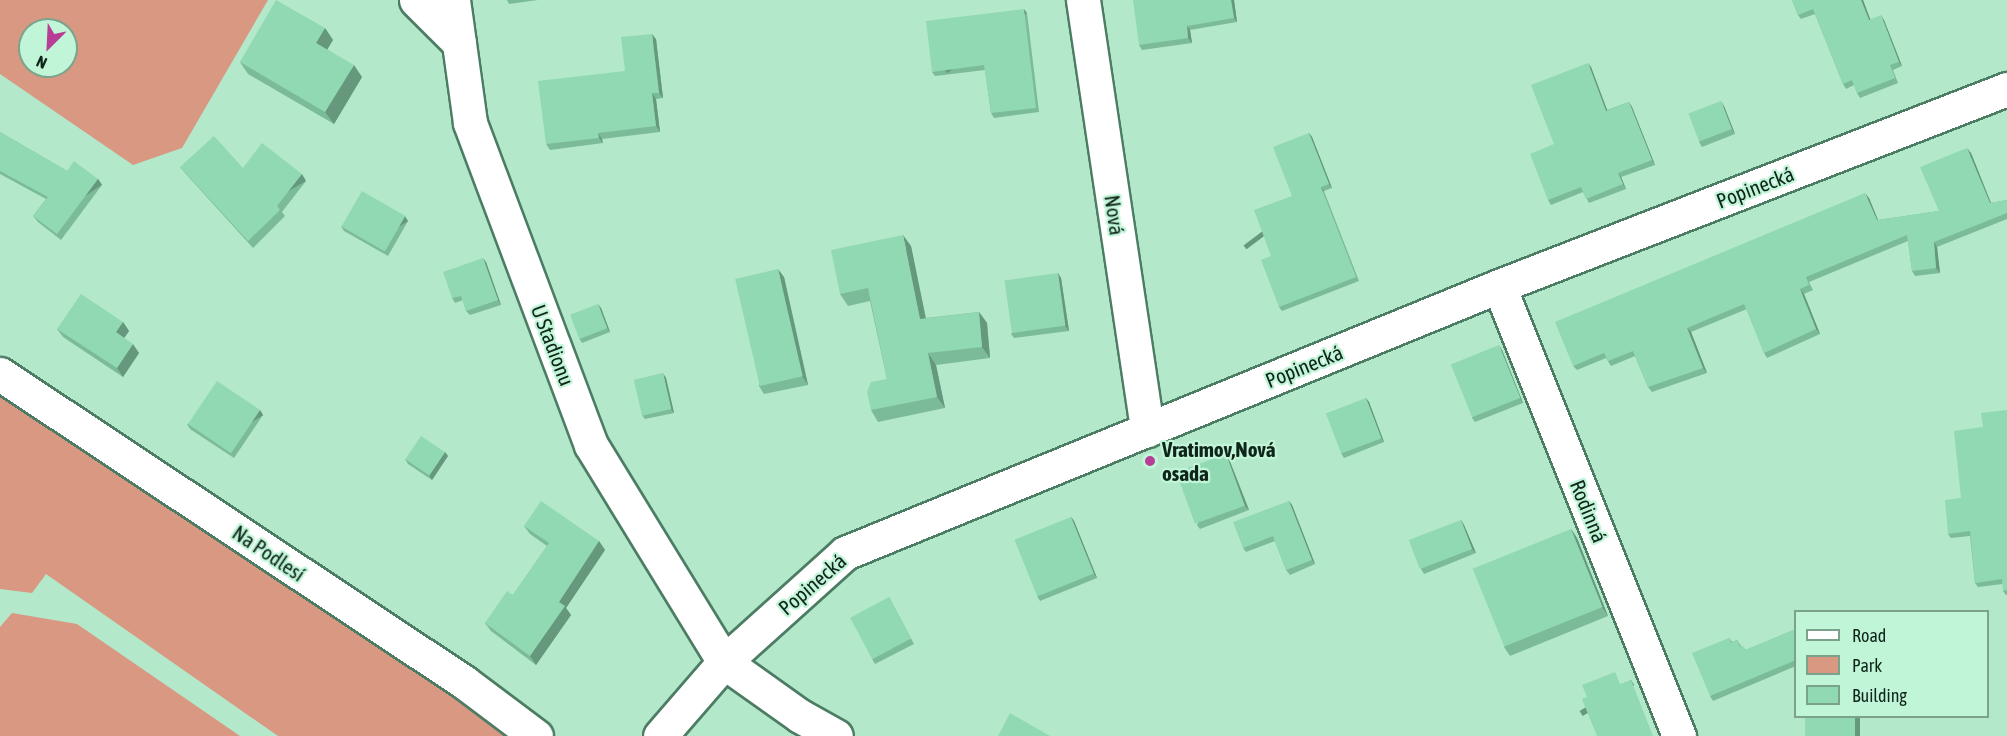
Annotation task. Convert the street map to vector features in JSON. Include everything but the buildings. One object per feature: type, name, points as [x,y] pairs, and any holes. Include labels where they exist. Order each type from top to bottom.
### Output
[{"type":"street","points":[[416,0],[459,43]]},
{"type":"street","name":"U Stadionu","points":[[453,0],[470,123],[591,445],[724,662]]},
{"type":"street","name":"Nová","points":[[1083,0],[1147,430]]},
{"type":"street","name":"Popinecká","points":[[660,736],[724,662],[845,553],[1499,286],[2007,89]]},
{"type":"street","name":"Rodinná","points":[[1499,286],[1679,736]]},
{"type":"street","name":"Na Podlesí","points":[[0,374],[464,682],[536,736]]},
{"type":"street","points":[[724,662],[800,716],[836,736]]},
{"type":"green space","points":[[0,0],[268,0],[182,148],[133,165],[0,74]]},
{"type":"green space","points":[[0,382],[458,697],[507,736],[278,736],[46,574],[32,593],[0,589]]},
{"type":"green space","points":[[12,613],[77,624],[240,736],[0,736],[0,627]]},
{"type":"place","name":"Vratimov,Nová osada","points":[[1150,461]]}]
